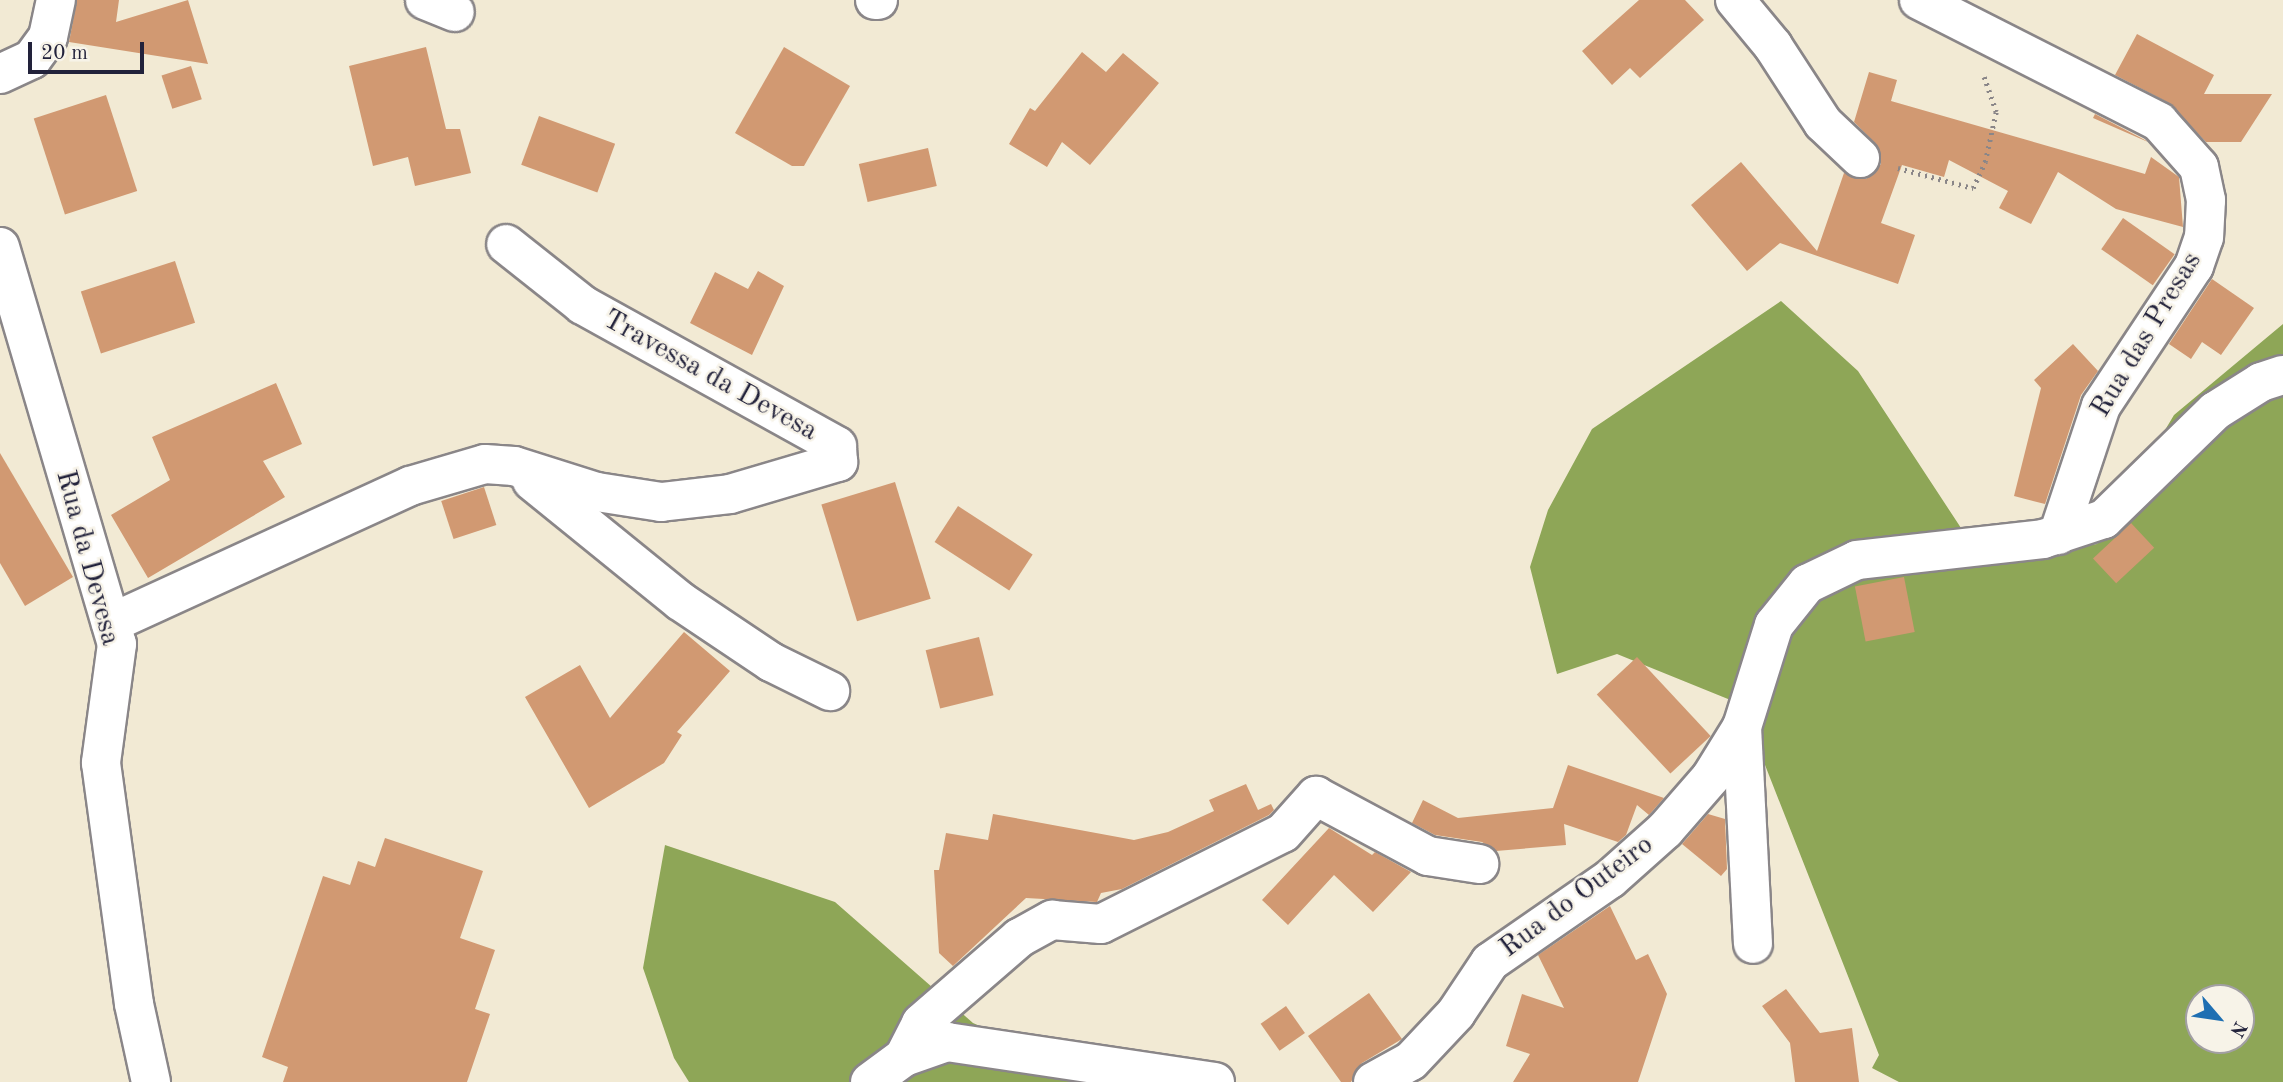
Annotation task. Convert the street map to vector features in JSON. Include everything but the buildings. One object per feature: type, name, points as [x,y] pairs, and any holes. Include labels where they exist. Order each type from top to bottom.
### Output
[{"type":"street","points":[[0,74],[32,59],[48,37],[56,0]]},
{"type":"street","points":[[1735,0],[1773,46],[1823,123],[1860,158]]},
{"type":"street","name":"Rua das Presas","points":[[1919,0],[1965,25],[2097,87],[2159,122],[2199,167],[2206,200],[2204,237],[2194,266],[2101,405],[2058,535]]},
{"type":"street","name":"Travessa da Devesa","points":[[111,622],[410,486],[485,464],[514,467],[597,492],[661,502],[730,494],[838,462],[837,446],[583,306],[506,244]]},
{"type":"street","name":"Rua da Devesa","points":[[0,247],[117,644],[101,763],[134,1004],[151,1082]]},
{"type":"street","name":"Rua do Outeiro","points":[[1373,1082],[1411,1061],[1456,1013],[1490,962],[1610,879],[1665,830],[1711,777],[1742,727],[1774,625],[1807,584],[1857,560],[2058,535],[2104,519],[2215,411],[2261,382],[2283,375]]},
{"type":"street","points":[[514,467],[680,601],[771,662],[830,691]]},
{"type":"street","points":[[1742,727],[1753,944]]},
{"type":"street","points":[[904,1057],[921,1023],[1019,938],[1052,920],[1101,924],[1283,833],[1316,796],[1428,856],[1479,864]]},
{"type":"street","points":[[870,1082],[904,1057],[947,1042],[1215,1082]]},
{"type":"path","points":[[1860,158],[1973,188],[1985,162],[1996,112],[1965,25]]},
{"type":"green space","points":[[1781,301],[1858,371],[1982,560],[2097,544],[2174,415],[2283,324],[2283,1082],[1899,1082],[1872,1068],[1879,1055],[1765,765],[1728,699],[1617,654],[1557,674],[1530,567],[1548,510],[1592,429]]},
{"type":"green space","points":[[665,845],[835,902],[973,1023],[1106,1082],[689,1082],[674,1058],[643,968]]}]
